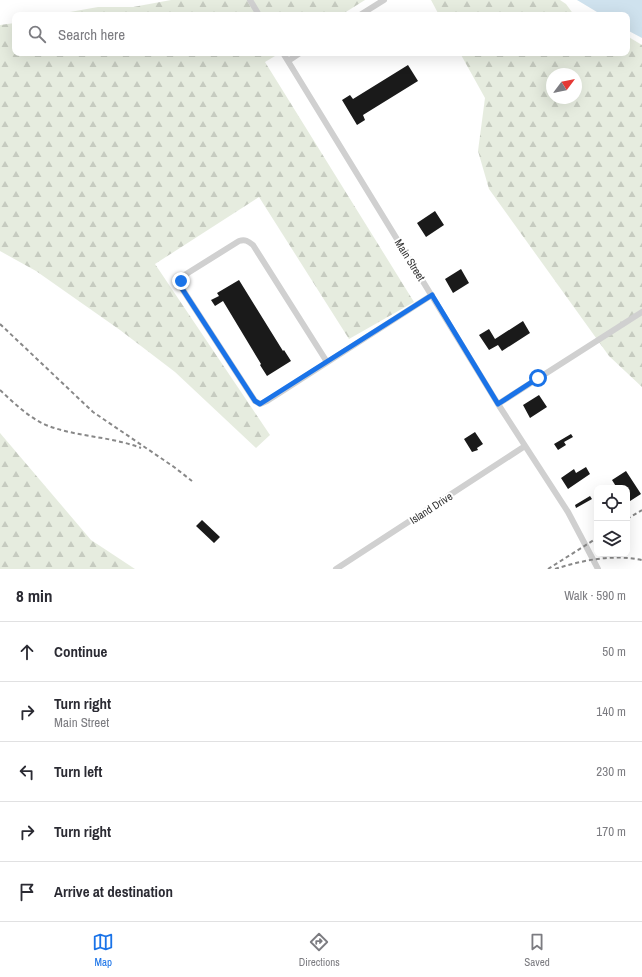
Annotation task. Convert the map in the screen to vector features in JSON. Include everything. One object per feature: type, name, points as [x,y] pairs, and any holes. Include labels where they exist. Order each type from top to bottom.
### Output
[{"type":"street","points":[[250,0],[257,12]]},
{"type":"street","points":[[365,12],[384,0]]},
{"type":"street","name":"Main Street","points":[[285,56],[498,404],[568,512],[598,569]]},
{"type":"street","points":[[288,61],[296,56]]},
{"type":"street","points":[[327,362],[249,241],[244,239],[239,240],[183,276],[181,287],[255,401],[260,404],[267,401],[432,295]]},
{"type":"street","points":[[498,404],[642,312]]},
{"type":"street","name":"Island Drive","points":[[336,569],[525,446]]},
{"type":"green space","points":[[171,0],[365,0],[346,12],[70,12],[98,7],[133,7]]},
{"type":"green space","points":[[431,0],[560,0],[566,4],[572,12],[437,12]]},
{"type":"green space","points":[[12,23],[12,56],[275,56],[265,62],[414,302],[349,339],[259,197],[155,264],[270,435],[256,448],[175,372],[120,330],[36,271],[0,251],[0,25]]},
{"type":"green space","points":[[630,38],[642,45],[642,387],[609,356],[489,189],[478,151],[485,98],[462,56],[630,56]]},
{"type":"green space","points":[[0,433],[91,540],[135,569],[0,569]]},
{"type":"water","points":[[577,0],[642,0],[642,38],[630,32],[630,12],[597,12]]},
{"type":"building","points":[[408,65],[418,81],[363,115],[365,120],[357,125],[342,100],[350,95],[353,99]]},
{"type":"building","points":[[435,211],[444,225],[426,237],[417,223]]},
{"type":"building","points":[[461,269],[469,283],[453,293],[445,279]]},
{"type":"building","points":[[239,280],[283,351],[284,350],[291,361],[267,376],[223,301],[215,306],[211,300],[219,296],[217,293]]},
{"type":"building","points":[[523,321],[530,333],[502,351],[498,345],[489,350],[479,335],[489,329],[495,339]]},
{"type":"building","points":[[539,395],[547,407],[530,418],[523,405]]},
{"type":"building","points":[[475,432],[483,444],[477,448],[478,450],[472,452],[464,439]]},
{"type":"building","points":[[571,434],[573,437],[564,442],[566,445],[558,450],[554,444]]},
{"type":"building","points":[[586,467],[590,474],[568,489],[561,478],[574,469],[576,473]]},
{"type":"building","points":[[626,471],[641,494],[630,501],[630,485],[615,485],[612,480]]},
{"type":"building","points":[[590,496],[592,499],[576,508],[575,505]]},
{"type":"building","points":[[202,520],[220,537],[214,543],[196,526]]},
{"type":"railway","points":[[0,324],[93,412],[192,481]]},
{"type":"railway","points":[[0,390],[27,414],[46,425],[69,432],[117,441],[141,448]]},
{"type":"railway","points":[[630,517],[642,510]]},
{"type":"railway","points":[[548,569],[594,540]]},
{"type":"railway","points":[[555,569],[598,559],[631,558],[642,560]]},
{"type":"route","points":[[181,281],[181,287],[255,401],[260,404],[267,401],[432,295],[498,404],[538,378]]}]
